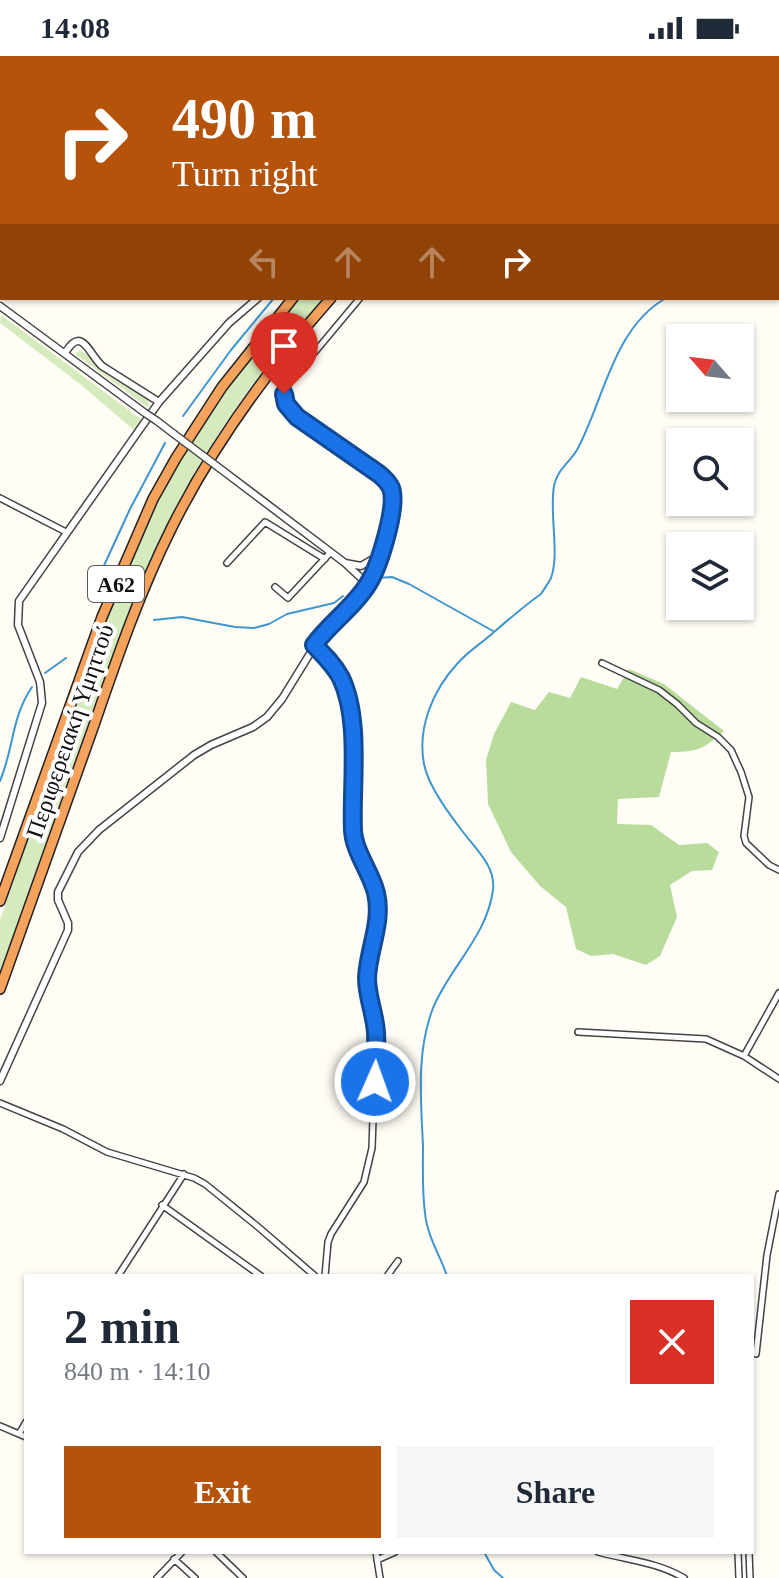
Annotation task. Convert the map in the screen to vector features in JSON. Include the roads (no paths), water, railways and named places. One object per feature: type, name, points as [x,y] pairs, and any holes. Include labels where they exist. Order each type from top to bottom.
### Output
[{"type":"highway","name":"Περιφερειακή Υμηττού","points":[[0,901],[102,617],[153,499],[222,387],[291,300]]},
{"type":"highway","name":"Περιφερειακή Υμηττού","points":[[0,989],[126,633],[160,552],[193,487],[232,424],[329,300]]},
{"type":"highway","points":[[0,997],[6,974]]},
{"type":"street","points":[[0,838],[42,703],[40,682],[18,625],[17,608],[23,594],[159,402],[229,323],[256,300]]},
{"type":"street","points":[[0,1081],[68,930],[58,892],[78,852],[99,830],[194,755],[253,727],[267,717],[282,699],[322,634],[370,581],[381,554],[393,499],[389,484],[297,417],[284,399],[289,383],[358,300]]},
{"type":"street","points":[[0,306],[218,467],[328,556]]},
{"type":"street","points":[[65,353],[70,344],[81,341],[102,366],[159,402]]},
{"type":"street","points":[[0,498],[66,532]]},
{"type":"street","points":[[227,563],[265,522],[345,563],[355,569],[361,578],[370,581]]},
{"type":"street","points":[[355,569],[381,554]]},
{"type":"street","points":[[275,587],[288,598],[328,556]]},
{"type":"street","points":[[355,569],[358,597]]},
{"type":"street","points":[[314,645],[331,662],[349,698],[354,784],[353,834],[377,895],[378,920],[368,961],[367,980],[376,1031],[372,1148],[364,1182],[328,1242],[325,1274]]},
{"type":"street","points":[[602,663],[659,690],[731,750],[749,797],[744,836],[746,843],[769,865],[779,870]]},
{"type":"street","points":[[744,1056],[779,993]]},
{"type":"street","points":[[578,1032],[706,1039],[744,1056],[779,1079]]},
{"type":"street","points":[[0,1103],[63,1129],[107,1152],[184,1174],[205,1184],[313,1274]]},
{"type":"street","points":[[119,1274],[184,1174]]},
{"type":"street","points":[[756,1354],[767,1255],[779,1194]]},
{"type":"street","points":[[162,1205],[258,1274]]},
{"type":"street","points":[[388,1274],[398,1261]]},
{"type":"street","points":[[19,1434],[24,1425]]},
{"type":"street","points":[[0,1426],[24,1436]]},
{"type":"street","points":[[157,1578],[180,1554]]},
{"type":"street","points":[[218,1554],[243,1578]]},
{"type":"street","points":[[376,1554],[380,1578]]},
{"type":"street","points":[[377,1560],[390,1554]]},
{"type":"street","points":[[606,1554],[672,1571],[684,1578]]},
{"type":"street","points":[[738,1554],[739,1578]]},
{"type":"street","points":[[749,1554],[750,1578]]},
{"type":"street","points":[[174,1559],[195,1578]]},
{"type":"waterway","points":[[183,416],[272,300]]},
{"type":"waterway","points":[[446,1274],[431,1238],[425,1213],[421,1094],[424,1042],[440,993],[483,922],[493,882],[484,859],[446,809],[430,782],[422,750],[425,723],[434,698],[448,674],[541,594],[550,580],[555,557],[553,497],[556,480],[577,450],[622,346],[648,311],[663,300]]},
{"type":"waterway","points":[[96,583],[165,443]]},
{"type":"waterway","points":[[377,578],[392,577],[409,584],[493,631]]},
{"type":"waterway","points":[[154,620],[182,617],[254,628],[287,614],[334,603],[343,596]]},
{"type":"waterway","points":[[45,673],[66,658]]},
{"type":"waterway","points":[[0,781],[20,710],[32,687]]},
{"type":"waterway","points":[[485,1554],[494,1570],[503,1578]]}]
